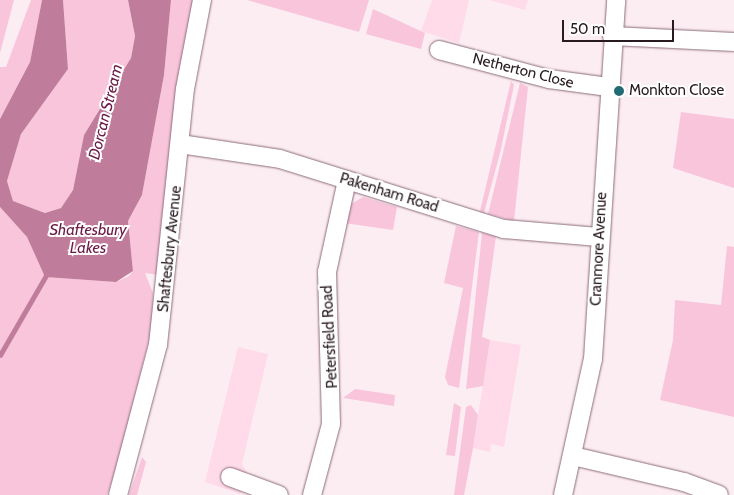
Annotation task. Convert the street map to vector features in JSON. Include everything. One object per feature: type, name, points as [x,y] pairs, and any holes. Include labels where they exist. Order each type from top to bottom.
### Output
[{"type":"street","name":"Shaftesbury Avenue","points":[[118,495],[158,345],[186,81],[202,0]]},
{"type":"street","name":"Cranmore Avenue","points":[[564,495],[592,368],[608,87],[616,0]]},
{"type":"street","points":[[612,36],[734,42]]},
{"type":"street","name":"Netherton Close","points":[[439,50],[549,79],[608,87]]},
{"type":"street","name":"Pakenham Road","points":[[180,144],[265,156],[504,229],[599,237]]},
{"type":"street","name":"Petersfield Road","points":[[312,495],[331,424],[327,272],[347,180]]},
{"type":"street","points":[[573,456],[720,495]]},
{"type":"street","points":[[230,477],[278,495]]},
{"type":"shaded area","points":[[0,0],[14,0],[0,53]]},
{"type":"shaded area","points":[[31,0],[42,0],[30,62],[0,119],[0,67],[6,67]]},
{"type":"shaded area","points":[[63,0],[128,0],[135,36],[131,58],[84,135],[73,190],[61,208],[45,213],[13,201],[7,181],[21,134],[68,69]]},
{"type":"shaded area","points":[[171,0],[193,0],[176,89],[159,275],[145,273],[153,293],[152,328],[117,467],[107,495],[0,495],[0,207],[27,237],[45,277],[116,282],[129,276],[133,271],[128,221],[142,195],[164,75]]},
{"type":"shaded area","points":[[247,0],[369,0],[359,32]]},
{"type":"shaded area","points":[[432,0],[469,0],[459,43],[421,31]]},
{"type":"shaded area","points":[[489,0],[528,0],[525,10]]},
{"type":"shaded area","points":[[373,9],[425,33],[421,49],[366,34]]},
{"type":"shaded area","points":[[511,81],[514,85],[501,149],[484,213],[480,211]]},
{"type":"shaded area","points":[[520,83],[528,87],[514,221],[488,214]]},
{"type":"shaded area","points":[[681,112],[734,119],[734,188],[673,168]]},
{"type":"shaded area","points":[[363,197],[397,207],[393,230],[344,223],[351,204]]},
{"type":"shaded area","points":[[456,226],[479,232],[459,388],[448,385],[445,377],[463,288],[444,283]]},
{"type":"shaded area","points":[[482,233],[496,236],[482,337],[490,340],[483,386],[466,389]]},
{"type":"shaded area","points":[[727,246],[734,247],[734,417],[660,400],[673,340],[675,300],[721,305]]},
{"type":"shaded area","points":[[490,340],[521,345],[504,447],[491,444],[490,452],[473,448]]},
{"type":"shaded area","points":[[238,347],[268,354],[242,464],[250,478],[240,494],[205,482]]},
{"type":"shaded area","points":[[355,389],[395,395],[394,406],[343,398]]},
{"type":"shaded area","points":[[454,403],[461,407],[455,456],[446,455]]},
{"type":"shaded area","points":[[471,405],[478,415],[473,448],[464,495],[454,495],[466,407]]},
{"type":"shaded area","points":[[142,457],[146,462],[137,495],[129,495]]},
{"type":"water","name":"Shaftesbury Lakes","points":[[42,0],[63,0],[68,69],[21,134],[7,181],[13,201],[45,213],[61,208],[73,190],[84,135],[131,58],[135,36],[128,0],[171,0],[164,75],[142,195],[128,221],[133,271],[116,282],[45,277],[27,237],[0,207],[0,119],[30,62]]},
{"type":"waterway","name":"Dorcan Stream","points":[[0,355],[47,274]]},
{"type":"place","name":"Monkton Close","points":[[619,91]]}]
